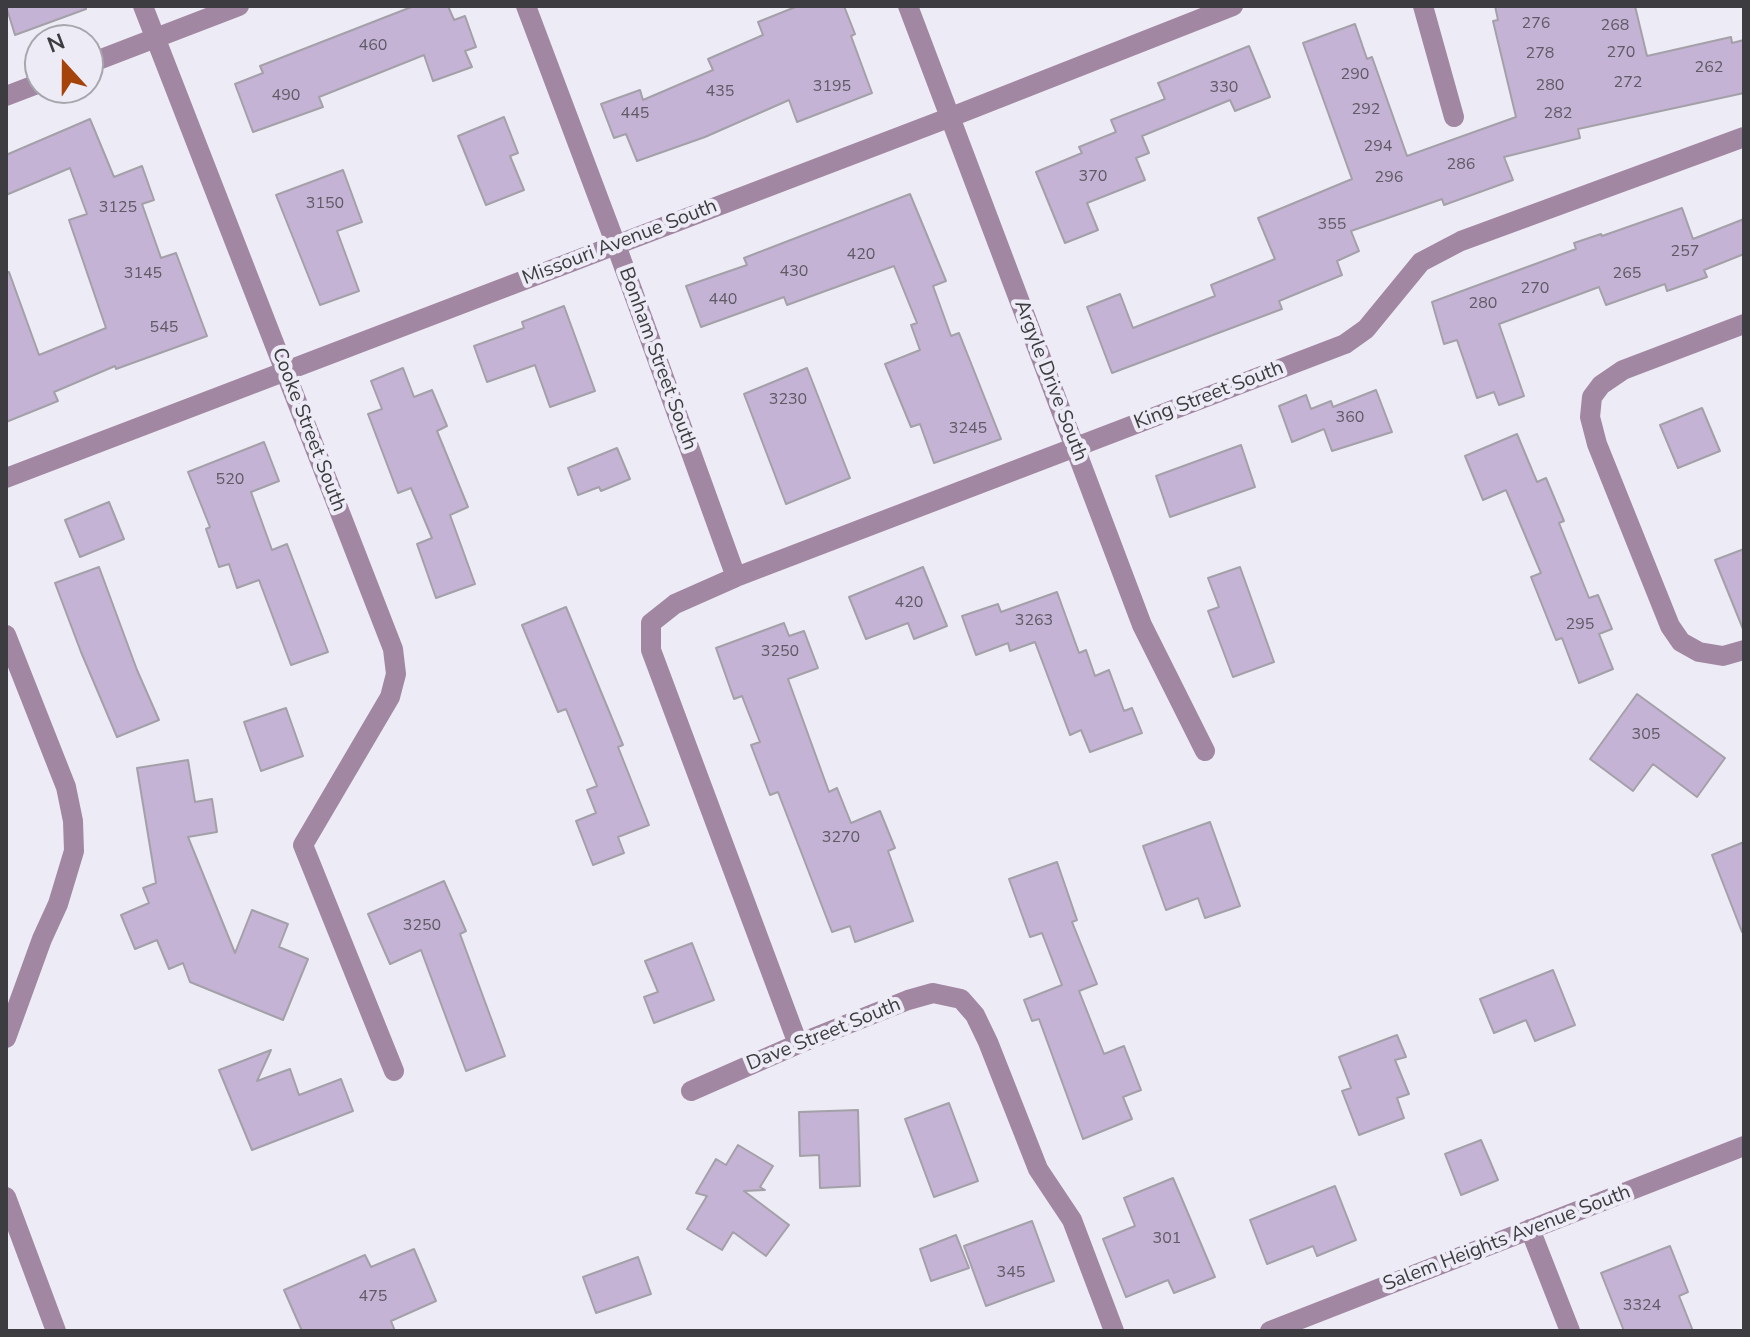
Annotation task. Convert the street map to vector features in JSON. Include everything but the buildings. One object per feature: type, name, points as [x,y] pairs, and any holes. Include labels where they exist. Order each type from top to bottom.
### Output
[{"type":"street","name":"Cooke Street South","points":[[143,6],[393,649],[396,674],[390,697],[303,845],[394,1071]]},
{"type":"street","points":[[104,58],[239,6]]},
{"type":"street","name":"Bonham Street South","points":[[526,6],[736,577]]},
{"type":"street","name":"Argyle Drive South","points":[[908,6],[1142,625],[1205,751]]},
{"type":"street","name":"Missouri Avenue South","points":[[6,478],[1233,6]]},
{"type":"street","points":[[1423,6],[1454,117]]},
{"type":"street","name":"King Street South","points":[[798,1044],[651,650],[651,623],[675,604],[736,577],[1345,344],[1366,329],[1421,262],[1461,241],[1744,137]]},
{"type":"street","points":[[1744,324],[1623,370],[1601,385],[1592,397],[1590,417],[1597,444],[1670,626],[1681,642],[1699,652],[1723,656],[1744,650]]},
{"type":"street","points":[[6,635],[66,787],[73,821],[74,851],[58,904],[6,1038]]},
{"type":"street","name":"Dave Street South","points":[[691,1091],[908,1000],[933,993],[961,999],[975,1015],[988,1042],[1038,1169],[1072,1220],[1114,1331]]},
{"type":"street","name":"Salem Heights Avenue South","points":[[1270,1331],[1744,1146]]},
{"type":"street","points":[[6,1197],[10,1226],[56,1331]]},
{"type":"street","points":[[1530,1229],[1570,1331]]}]
